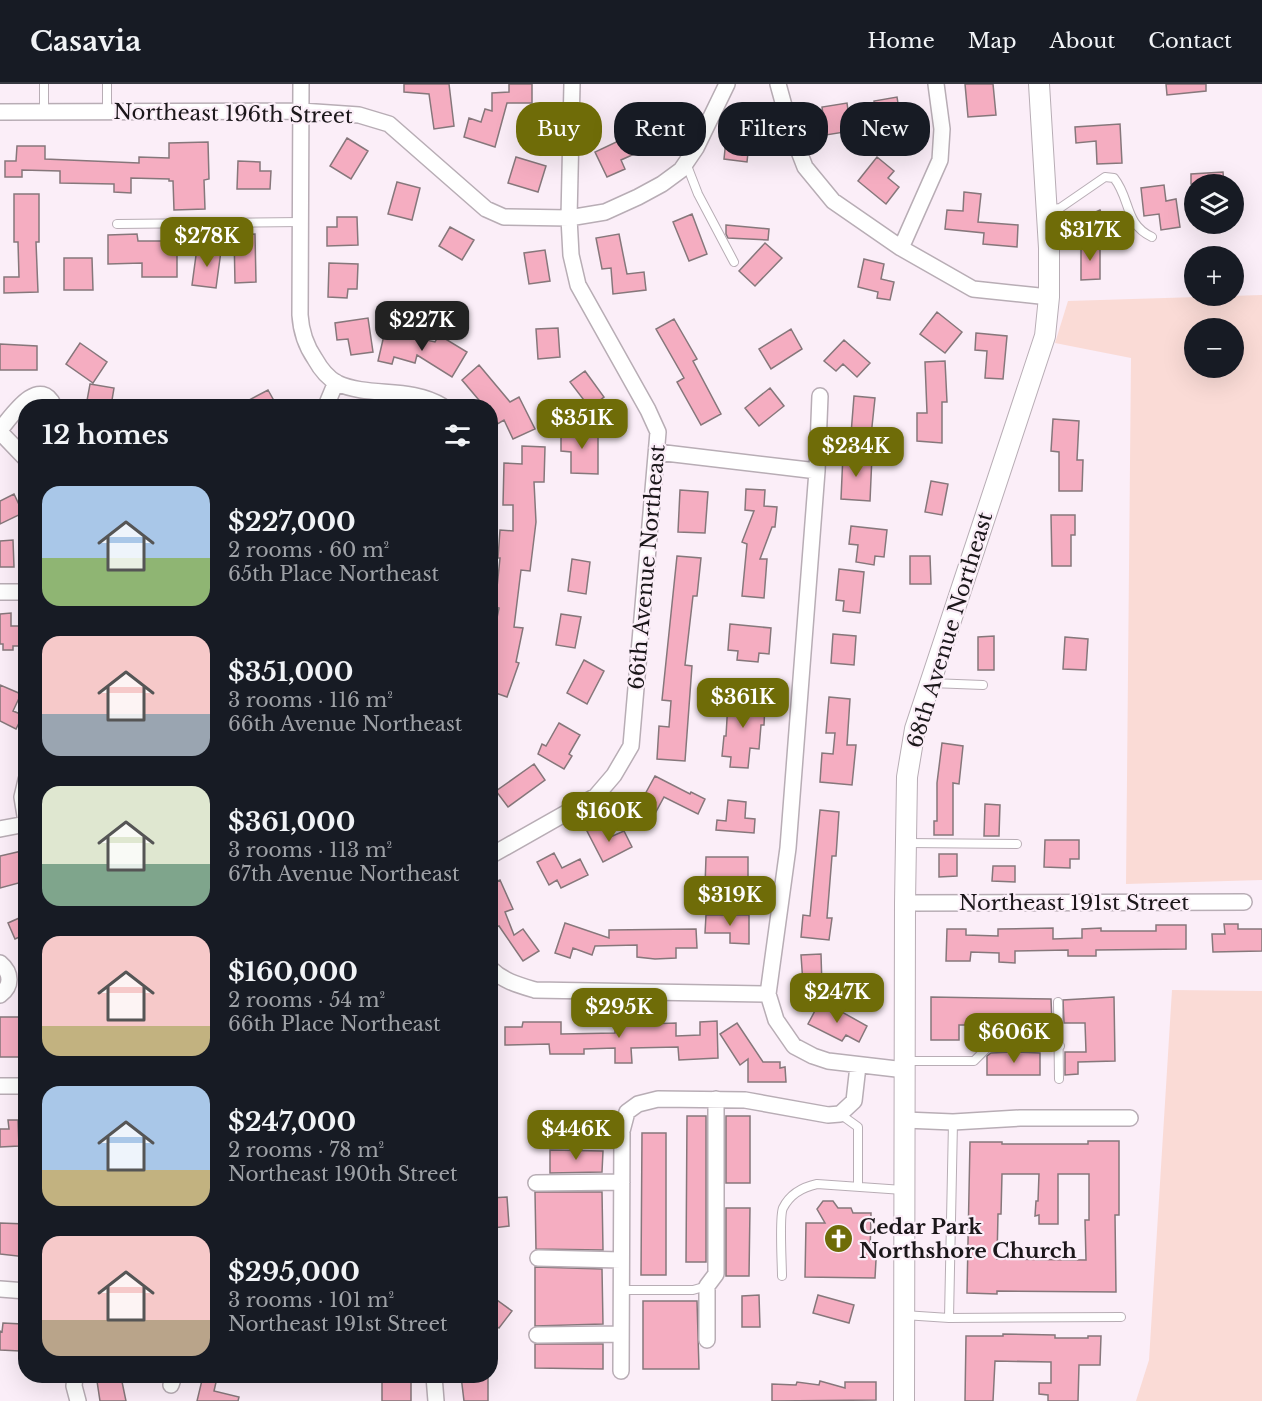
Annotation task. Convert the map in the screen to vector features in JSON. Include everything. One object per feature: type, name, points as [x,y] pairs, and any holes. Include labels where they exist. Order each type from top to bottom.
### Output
[{"type":"street","points":[[301,84],[300,325],[308,348],[324,372],[336,382],[355,388],[420,396],[426,399]]},
{"type":"street","name":"66th Avenue Northeast","points":[[498,852],[596,796],[614,775],[631,746],[658,432],[578,285],[571,255],[569,218],[572,84]]},
{"type":"street","name":"Northeast 196th Street","points":[[0,112],[301,111],[359,114],[389,124],[486,209],[504,217],[569,218],[605,212],[662,184],[681,170],[696,148],[726,84]]},
{"type":"street","points":[[778,84],[791,131],[805,167],[833,201],[901,248],[974,289],[1049,297]]},
{"type":"street","points":[[901,248],[940,160],[942,129],[936,84]]},
{"type":"street","name":"68th Avenue Northeast","points":[[904,1401],[907,777],[915,729],[1045,336],[1049,297],[1039,84]]},
{"type":"street","points":[[329,399],[336,382]]},
{"type":"street","points":[[27,399],[34,395],[45,396],[48,399]]},
{"type":"street","points":[[820,396],[817,471],[788,849],[768,994],[776,1020],[794,1046],[820,1059],[858,1066],[905,1066]]},
{"type":"street","points":[[18,408],[0,431],[18,447]]},
{"type":"street","points":[[657,453],[817,471]]},
{"type":"street","points":[[0,592],[18,592]]},
{"type":"street","points":[[0,829],[18,825]]},
{"type":"street","name":"Northeast 191st Street","points":[[905,903],[1244,902]]},
{"type":"street","points":[[0,963],[8,971],[9,982],[8,987],[0,995]]},
{"type":"street","points":[[498,974],[506,980],[535,990],[768,994]]},
{"type":"street","points":[[621,1371],[622,1137],[627,1112],[638,1104],[658,1099],[716,1099],[745,1100],[828,1115],[840,1114],[854,1101],[858,1066]]},
{"type":"street","points":[[0,1086],[18,1086]]},
{"type":"street","points":[[707,1340],[706,1286],[716,1274],[716,1099]]},
{"type":"street","points":[[905,1120],[953,1122],[1020,1118],[1130,1118]]},
{"type":"street","points":[[536,1183],[622,1182]]},
{"type":"street","points":[[538,1258],[621,1260]]},
{"type":"street","points":[[0,1289],[18,1290]]},
{"type":"street","points":[[537,1335],[621,1334]]},
{"type":"street","points":[[74,1383],[78,1401]]},
{"type":"street","points":[[435,1383],[436,1401]]},
{"type":"lane","points":[[44,84],[44,112]]},
{"type":"lane","points":[[106,111],[107,84]]},
{"type":"lane","points":[[686,163],[698,194],[734,261]]},
{"type":"lane","points":[[1046,210],[1060,208],[1106,177],[1114,178],[1119,184],[1133,223],[1141,232],[1152,237]]},
{"type":"lane","points":[[117,224],[301,222]]},
{"type":"lane","points":[[930,683],[982,685]]},
{"type":"lane","points":[[906,843],[1017,844]]},
{"type":"lane","points":[[1058,1002],[1059,1079]]},
{"type":"lane","points":[[905,1066],[974,1060],[991,1044],[1060,1046]]},
{"type":"lane","points":[[840,1114],[858,1127],[858,1185]]},
{"type":"lane","points":[[949,1318],[953,1122]]},
{"type":"lane","points":[[540,1137],[622,1137]]},
{"type":"lane","points":[[782,1276],[782,1209],[796,1192],[804,1187],[817,1184],[858,1185],[904,1190]]},
{"type":"lane","points":[[621,1290],[693,1290],[706,1286]]},
{"type":"lane","points":[[904,1316],[1121,1317]]},
{"type":"shaded area","points":[[1262,295],[1262,880],[1126,884],[1131,358],[1055,343],[1068,301],[1184,297],[1184,306],[1244,306],[1244,296]]},
{"type":"shaded area","points":[[1172,990],[1262,991],[1262,1401],[1136,1401],[1149,1360]]},
{"type":"building","points":[[404,84],[449,84],[454,126],[434,129],[429,94],[404,92]]},
{"type":"building","points":[[509,84],[532,84],[532,102],[507,103],[495,147],[464,137],[469,118],[481,122],[485,109],[492,111],[492,93],[509,92]]},
{"type":"building","points":[[965,84],[993,84],[996,115],[968,117]]},
{"type":"building","points":[[1166,84],[1206,84],[1206,91],[1167,95]]},
{"type":"building","points":[[897,97],[898,102],[874,102]]},
{"type":"building","points":[[840,104],[840,133],[828,135],[828,106]]},
{"type":"building","points":[[1120,124],[1122,163],[1097,164],[1096,141],[1076,143],[1075,127]]},
{"type":"building","points":[[347,138],[368,151],[351,179],[330,166]]},
{"type":"building","points":[[208,142],[209,179],[204,180],[205,209],[174,210],[173,181],[169,179],[131,178],[131,193],[114,192],[114,184],[60,183],[60,171],[22,170],[22,177],[5,177],[5,161],[16,161],[17,146],[45,146],[45,159],[139,163],[139,157],[169,158],[169,143]]},
{"type":"building","points":[[614,143],[614,156],[630,156],[621,160],[625,169],[607,177],[597,156],[602,156],[602,149]]},
{"type":"building","points":[[724,156],[748,156],[747,162],[724,159]]},
{"type":"building","points":[[516,157],[546,166],[538,192],[508,183]]},
{"type":"building","points":[[877,157],[894,171],[888,178],[899,187],[886,204],[858,181]]},
{"type":"building","points":[[238,161],[260,162],[260,171],[271,171],[270,189],[237,189]]},
{"type":"building","points":[[1223,172],[1223,174],[1191,174]]},
{"type":"building","points":[[397,182],[420,188],[412,220],[388,214]]},
{"type":"building","points":[[1164,185],[1166,201],[1176,199],[1180,227],[1161,230],[1159,214],[1144,216],[1141,188]]},
{"type":"building","points":[[964,192],[981,194],[978,222],[1018,225],[1017,247],[983,244],[984,233],[945,229],[947,210],[963,211]]},
{"type":"building","points":[[14,194],[39,194],[39,242],[36,242],[38,292],[4,293],[4,277],[19,277],[18,242],[14,242]]},
{"type":"building","points":[[1100,210],[1105,222],[1088,230],[1082,218]]},
{"type":"building","points":[[692,214],[707,254],[689,261],[673,222]]},
{"type":"building","points":[[337,217],[357,217],[358,245],[327,246],[327,227],[337,227]]},
{"type":"building","points":[[726,225],[769,229],[768,240],[728,238]]},
{"type":"building","points":[[450,227],[474,240],[462,260],[439,246]]},
{"type":"building","points":[[137,234],[138,241],[177,241],[177,277],[142,277],[142,263],[108,264],[108,235]]},
{"type":"building","points":[[255,234],[256,282],[235,283],[234,235]]},
{"type":"building","points":[[619,234],[627,274],[644,272],[646,290],[613,294],[611,268],[602,269],[596,238]]},
{"type":"building","points":[[765,243],[782,258],[755,286],[739,271]]},
{"type":"building","points":[[1100,244],[1100,279],[1081,280],[1081,245]]},
{"type":"building","points":[[197,248],[221,251],[216,288],[192,285]]},
{"type":"building","points":[[545,250],[550,281],[529,284],[524,253]]},
{"type":"building","points":[[64,258],[92,258],[93,290],[64,290]]},
{"type":"building","points":[[864,259],[884,264],[881,279],[894,282],[890,300],[877,298],[878,292],[858,287]]},
{"type":"building","points":[[329,263],[358,264],[357,289],[348,289],[347,298],[328,297]]},
{"type":"building","points":[[937,312],[962,332],[945,353],[920,334]]},
{"type":"building","points":[[368,318],[373,352],[351,355],[348,339],[337,340],[335,323]]},
{"type":"building","points":[[674,319],[697,359],[693,361],[721,414],[701,425],[677,382],[684,378],[656,329]]},
{"type":"building","points":[[558,328],[560,357],[538,359],[536,329]]},
{"type":"building","points":[[791,329],[802,349],[771,369],[759,349]]},
{"type":"building","points":[[385,331],[435,342],[439,335],[467,352],[452,377],[417,355],[415,363],[394,357],[392,364],[378,361]]},
{"type":"building","points":[[976,333],[1007,336],[1003,379],[985,378],[987,351],[975,350]]},
{"type":"building","points":[[844,340],[870,363],[857,377],[843,364],[836,371],[824,361]]},
{"type":"building","points":[[80,343],[107,362],[93,383],[66,364]]},
{"type":"building","points":[[0,344],[37,346],[37,370],[0,370]]},
{"type":"building","points":[[945,361],[947,402],[942,402],[942,443],[917,441],[917,413],[927,413],[925,362]]},
{"type":"building","points":[[479,365],[510,402],[519,397],[535,429],[513,439],[504,420],[498,424],[498,399],[478,399],[462,380]]},
{"type":"building","points":[[585,371],[604,397],[590,408],[570,382]]},
{"type":"building","points":[[90,384],[114,388],[112,399],[87,399]]},
{"type":"building","points":[[770,388],[784,406],[759,426],[745,408]]},
{"type":"building","points":[[268,390],[273,399],[251,399]]},
{"type":"building","points":[[854,396],[875,398],[871,436],[851,434]]},
{"type":"building","points":[[1053,419],[1079,421],[1077,460],[1083,460],[1082,491],[1059,491],[1059,452],[1051,451]]},
{"type":"building","points":[[598,429],[598,474],[571,473],[571,452],[561,451],[561,430]]},
{"type":"building","points":[[522,446],[545,447],[544,482],[534,482],[536,522],[530,571],[521,570],[514,627],[523,628],[516,662],[519,663],[507,697],[498,694],[500,530],[513,531],[513,505],[503,505],[504,463],[522,464]]},
{"type":"building","points":[[843,454],[872,456],[870,501],[841,499]]},
{"type":"building","points":[[931,481],[948,484],[942,515],[925,512]]},
{"type":"building","points":[[746,489],[765,490],[764,506],[777,507],[775,527],[772,527],[760,559],[767,559],[764,598],[742,596],[747,544],[742,542],[754,511],[745,510]]},
{"type":"building","points":[[680,490],[708,492],[705,533],[678,532]]},
{"type":"building","points":[[14,494],[18,502],[18,515],[0,524],[0,501]]},
{"type":"building","points":[[1051,515],[1075,515],[1075,535],[1071,535],[1071,566],[1052,566]]},
{"type":"building","points":[[851,526],[887,530],[884,557],[875,556],[874,565],[856,562],[858,545],[849,544]]},
{"type":"building","points":[[13,540],[14,567],[0,567],[0,541]]},
{"type":"building","points":[[677,556],[701,558],[697,596],[693,596],[685,665],[692,666],[685,761],[657,759],[659,726],[669,727],[671,701],[662,700]]},
{"type":"building","points":[[910,556],[930,556],[931,584],[910,584]]},
{"type":"building","points":[[572,559],[590,562],[586,594],[568,591]]},
{"type":"building","points":[[839,569],[864,572],[860,613],[843,611],[844,601],[836,600]]},
{"type":"building","points":[[11,613],[11,626],[18,626],[18,646],[13,646],[13,650],[3,650],[3,644],[0,644],[0,614]]},
{"type":"building","points":[[561,614],[581,617],[575,648],[556,645]]},
{"type":"building","points":[[730,624],[771,628],[769,654],[759,653],[758,662],[737,660],[738,651],[728,650]]},
{"type":"building","points":[[833,634],[856,636],[854,665],[831,663]]},
{"type":"building","points":[[994,636],[994,670],[978,670],[978,637]]},
{"type":"building","points":[[1065,637],[1088,639],[1086,670],[1063,669]]},
{"type":"building","points":[[584,660],[604,671],[587,704],[567,693]]},
{"type":"building","points":[[0,685],[18,693],[18,700],[13,711],[18,713],[18,725],[16,729],[0,721]]},
{"type":"building","points":[[737,692],[756,693],[755,703],[765,704],[759,749],[750,748],[748,768],[730,767],[731,757],[722,756],[728,702],[737,702]]},
{"type":"building","points":[[829,697],[850,699],[847,745],[856,745],[852,785],[820,782],[822,753],[833,754],[835,733],[826,733]]},
{"type":"building","points":[[559,723],[580,735],[569,754],[572,756],[564,769],[538,754],[542,744],[546,746]]},
{"type":"building","points":[[942,743],[963,746],[959,784],[953,783],[953,835],[934,835]]},
{"type":"building","points":[[534,764],[545,780],[508,807],[498,794],[498,790]]},
{"type":"building","points":[[655,776],[705,799],[698,814],[664,797],[651,821],[632,811],[639,793],[644,796]]},
{"type":"building","points":[[728,800],[746,802],[745,818],[755,819],[754,833],[716,830],[717,820],[726,821]]},
{"type":"building","points":[[985,804],[1000,805],[999,836],[984,836]]},
{"type":"building","points":[[820,810],[839,812],[836,856],[832,856],[827,918],[832,918],[829,940],[801,937],[803,915],[810,916]]},
{"type":"building","points":[[602,824],[608,838],[624,831],[632,847],[603,862],[587,831]]},
{"type":"building","points":[[1045,840],[1079,840],[1079,859],[1070,859],[1070,868],[1044,867]]},
{"type":"building","points":[[18,852],[18,883],[0,888],[0,856]]},
{"type":"building","points":[[554,853],[562,868],[580,859],[588,875],[561,888],[557,880],[549,885],[537,862]]},
{"type":"building","points":[[939,854],[957,854],[957,876],[939,877]]},
{"type":"building","points":[[706,857],[748,857],[748,877],[737,877],[737,896],[716,895],[716,886],[705,886]]},
{"type":"building","points":[[993,866],[1015,866],[1015,882],[992,881]]},
{"type":"building","points":[[500,880],[513,909],[505,912],[514,935],[523,929],[539,951],[523,961],[498,926],[498,881]]},
{"type":"building","points":[[706,915],[749,915],[749,944],[730,943],[730,933],[705,933]]},
{"type":"building","points":[[18,919],[18,938],[15,939],[8,923]]},
{"type":"building","points":[[565,923],[609,938],[609,930],[696,929],[697,948],[676,948],[676,958],[655,959],[637,957],[637,945],[595,946],[592,955],[573,948],[570,958],[555,953]]},
{"type":"building","points":[[1224,924],[1238,924],[1238,929],[1262,929],[1262,951],[1213,952],[1212,934],[1225,934]]},
{"type":"building","points":[[1156,925],[1186,925],[1186,949],[1096,950],[1096,956],[1068,956],[1068,950],[1015,951],[1015,963],[999,962],[999,953],[971,952],[970,961],[946,961],[947,929],[966,929],[966,935],[998,936],[998,929],[1053,928],[1053,939],[1082,938],[1082,929],[1156,931]]},
{"type":"building","points":[[821,954],[822,987],[813,987],[813,998],[804,998],[801,955]]},
{"type":"building","points":[[931,997],[1051,999],[1051,1028],[1038,1028],[1038,1025],[959,1025],[959,1040],[931,1040]]},
{"type":"building","points":[[1114,997],[1115,1061],[1078,1062],[1078,1074],[1065,1075],[1065,1052],[1086,1052],[1085,1023],[1064,1023],[1063,1000]]},
{"type":"building","points":[[818,1005],[831,1012],[833,1007],[867,1026],[859,1042],[846,1035],[842,1041],[808,1024]]},
{"type":"building","points":[[0,1017],[18,1017],[18,1057],[0,1057]]},
{"type":"building","points":[[615,1018],[647,1021],[647,1024],[676,1023],[676,1036],[700,1035],[700,1022],[717,1021],[718,1058],[679,1060],[678,1047],[631,1048],[632,1063],[615,1063],[615,1048],[584,1049],[584,1054],[550,1054],[549,1044],[505,1045],[505,1027],[522,1027],[523,1022],[561,1022],[561,1034],[615,1033]]},
{"type":"building","points":[[737,1023],[763,1062],[780,1062],[780,1068],[785,1067],[786,1082],[748,1082],[748,1059],[740,1065],[720,1034]]},
{"type":"building","points":[[991,1053],[1040,1053],[1040,1075],[987,1075],[987,1056]]},
{"type":"building","points":[[687,1116],[706,1116],[706,1262],[686,1262]]},
{"type":"building","points":[[726,1116],[750,1116],[750,1183],[726,1183]]},
{"type":"building","points":[[8,1120],[18,1120],[18,1146],[0,1147],[0,1129],[9,1129]]},
{"type":"building","points":[[642,1133],[666,1133],[666,1275],[641,1275]]},
{"type":"building","points":[[1088,1141],[1119,1141],[1119,1215],[1115,1215],[1116,1292],[967,1293],[970,1142],[1088,1144]],"holes":[[[1002,1174],[1039,1174],[1035,1216],[1039,1215],[1039,1224],[1058,1224],[1058,1174],[1089,1174],[1089,1220],[1085,1220],[1086,1260],[997,1259]]]},
{"type":"building","points":[[550,1150],[603,1151],[602,1172],[550,1173]]},
{"type":"building","points":[[535,1192],[602,1192],[603,1250],[536,1249]]},
{"type":"building","points":[[507,1197],[509,1226],[498,1227],[498,1198]]},
{"type":"building","name":"Cedar Park Northshore Church","points":[[823,1201],[833,1201],[838,1208],[851,1208],[853,1213],[871,1213],[870,1254],[876,1260],[875,1278],[805,1277],[806,1223],[825,1223],[817,1209]]},
{"type":"building","points":[[726,1208],[750,1208],[749,1276],[726,1276]]},
{"type":"building","points":[[0,1223],[18,1224],[18,1256],[0,1254]]},
{"type":"building","points":[[535,1267],[602,1269],[603,1324],[535,1326]]},
{"type":"building","points":[[759,1295],[760,1327],[742,1327],[742,1296]]},
{"type":"building","points":[[818,1295],[854,1305],[849,1323],[813,1313]]},
{"type":"building","points":[[498,1301],[512,1311],[498,1327]]},
{"type":"building","points":[[643,1301],[697,1301],[699,1369],[643,1369]]},
{"type":"building","points":[[3,1323],[18,1324],[18,1351],[0,1350],[0,1331],[2,1332]]},
{"type":"building","points":[[1003,1334],[1055,1335],[1055,1338],[1101,1336],[1100,1365],[1079,1365],[1078,1401],[1048,1401],[1048,1395],[1039,1394],[1039,1383],[1051,1383],[1051,1362],[995,1361],[993,1401],[965,1401],[966,1336],[1003,1336]]},
{"type":"building","points":[[535,1344],[603,1344],[603,1369],[535,1368]]},
{"type":"building","points":[[820,1381],[845,1388],[845,1382],[876,1382],[876,1400],[772,1401],[772,1384],[796,1385],[797,1382],[819,1385]]},
{"type":"building","points":[[97,1383],[122,1383],[126,1401],[100,1401]]},
{"type":"building","points":[[201,1383],[216,1383],[214,1391],[239,1397],[238,1401],[197,1401]]},
{"type":"building","points":[[382,1383],[411,1383],[411,1401],[382,1401]]},
{"type":"building","points":[[462,1383],[488,1383],[488,1401],[464,1401]]},
{"type":"place","name":"Cedar Park Northshore Church","points":[[838,1239]]}]
